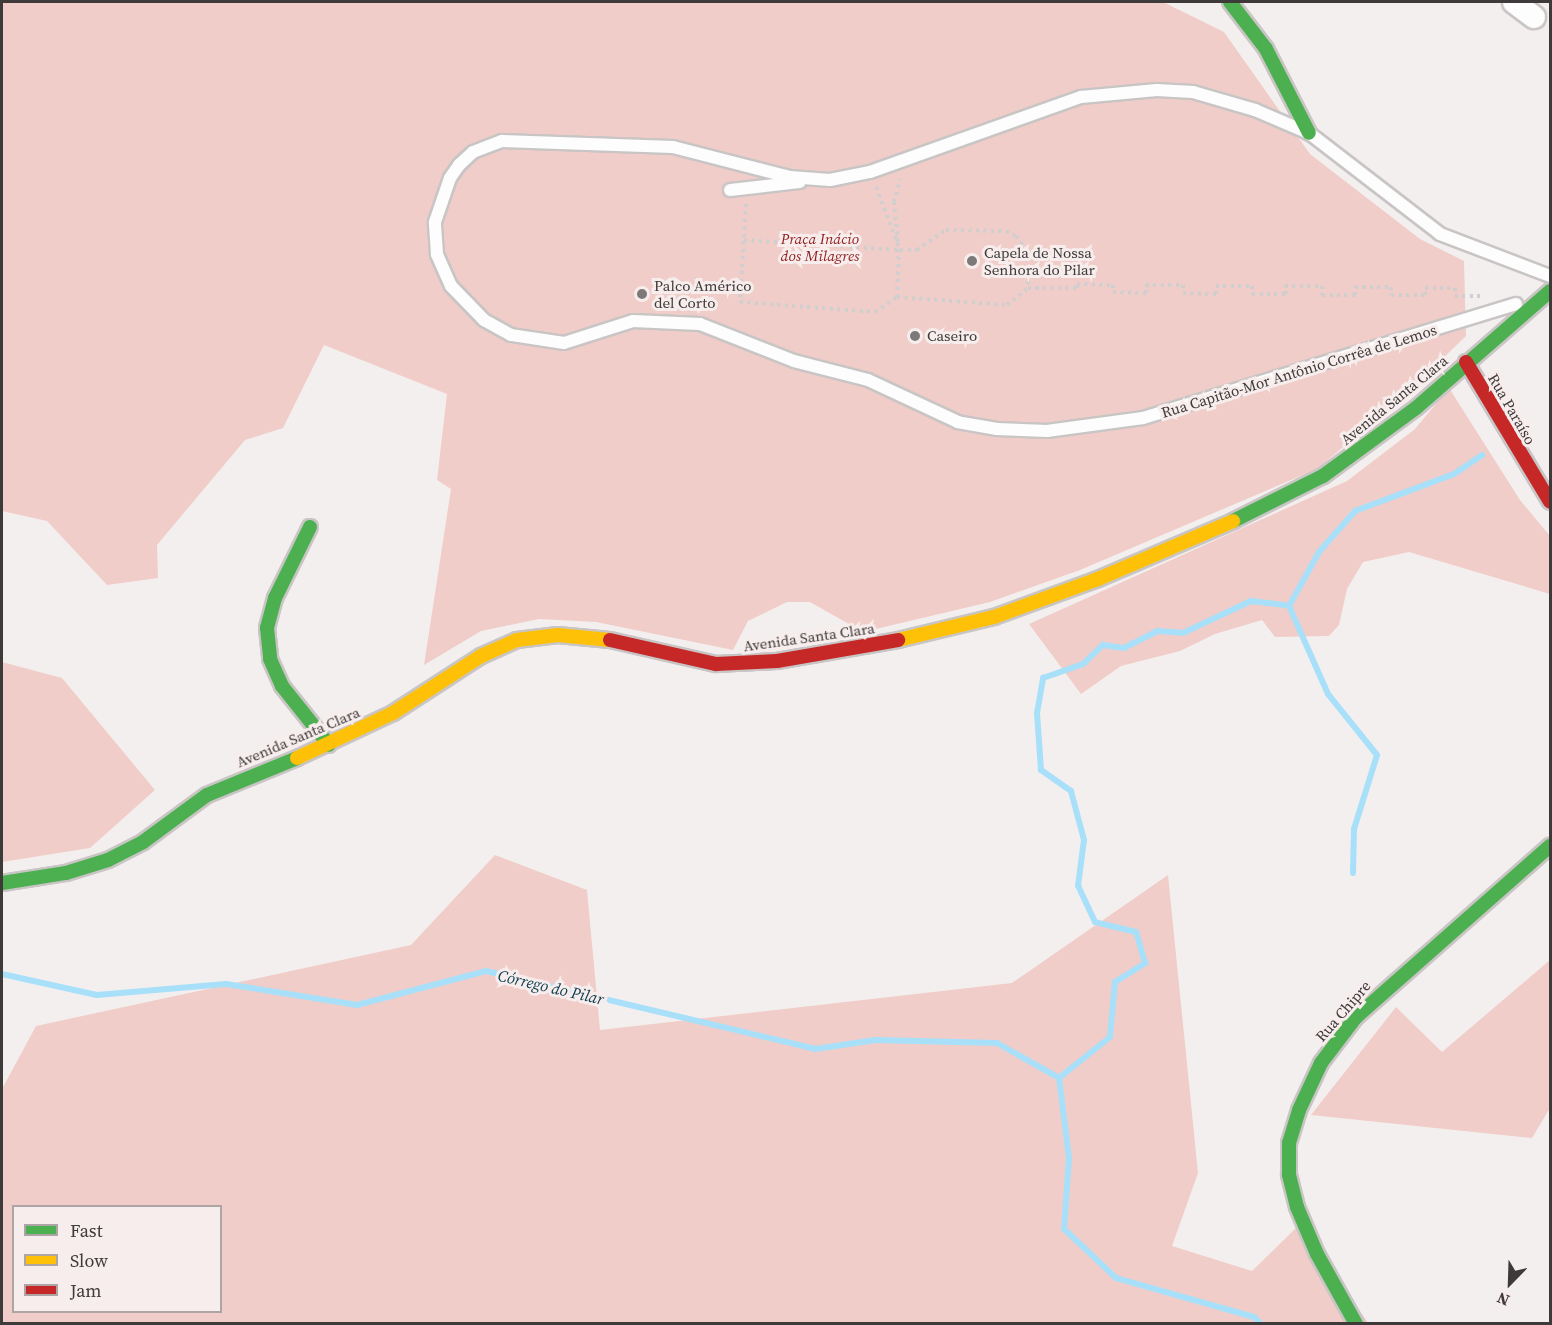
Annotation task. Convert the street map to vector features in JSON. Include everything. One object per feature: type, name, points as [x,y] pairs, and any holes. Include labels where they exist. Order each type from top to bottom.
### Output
[{"type":"street","points":[[1230,2],[1266,50],[1309,133]]},
{"type":"street","points":[[1514,2],[1534,17]]},
{"type":"street","name":"Avenida Santa Clara","points":[[2,883],[66,873],[108,860],[143,842],[207,795],[329,745],[393,713],[481,656],[517,640],[558,635],[610,640],[716,664],[747,664],[863,648],[994,617],[1098,579],[1268,506],[1323,477],[1367,447],[1545,294]]},
{"type":"street","name":"Rua Paraíso","points":[[1466,362],[1523,462],[1551,502]]},
{"type":"street","points":[[310,527],[275,598],[268,639],[270,659],[282,686],[329,745]]},
{"type":"street","name":"Rua Chipre","points":[[1356,1323],[1317,1254],[1297,1207],[1289,1174],[1289,1143],[1299,1110],[1321,1063],[1356,1017],[1551,846]]},
{"type":"lane","name":"Rua Capitão-Mor Antônio Corrêa de Lemos","points":[[1545,294],[1143,418],[1047,430],[997,429],[958,422],[868,380],[794,361],[700,324],[633,321],[564,343],[511,335],[484,320],[451,286],[437,254],[435,222],[450,178],[472,152],[502,141],[673,147],[814,181],[870,172],[1081,97],[1121,91],[1193,92],[1256,110],[1309,133],[1440,234],[1551,276]]},
{"type":"lane","points":[[730,190],[814,181]]},
{"type":"path","points":[[897,297],[900,250],[895,190],[914,155]]},
{"type":"path","points":[[870,172],[900,250]]},
{"type":"path","points":[[747,188],[740,302],[875,312],[897,297],[1007,305],[1028,288],[1113,285],[1113,292],[1146,293],[1146,285],[1183,285],[1183,293],[1216,294],[1216,286],[1252,286],[1252,294],[1286,294],[1286,286],[1322,286],[1322,295],[1355,295],[1355,287],[1391,287],[1391,295],[1425,296],[1425,288],[1455,288],[1455,296],[1486,296]]},
{"type":"path","points":[[744,240],[917,250],[946,230],[1006,231],[1016,236],[1027,251],[1028,288]]},
{"type":"green space","name":"Praça Inácio dos Milagres","points":[[2,2],[1163,2],[1224,32],[1310,154],[1420,239],[1464,261],[1466,336],[1406,394],[1317,469],[1080,570],[990,602],[863,632],[810,602],[787,602],[748,621],[733,650],[596,622],[539,619],[481,631],[424,665],[451,489],[437,480],[447,394],[324,345],[283,428],[245,440],[157,545],[158,578],[107,585],[47,521],[2,511]]},
{"type":"green space","points":[[1449,388],[1520,500],[1550,536],[1550,594],[1409,552],[1363,562],[1347,589],[1339,625],[1329,636],[1275,637],[1262,620],[1215,634],[1180,651],[1121,666],[1081,694],[1029,624],[1347,481],[1415,429]]},
{"type":"green space","points":[[2,662],[62,678],[155,790],[90,848],[2,862]]},
{"type":"green space","points":[[495,855],[587,890],[600,1030],[1012,983],[1168,875],[1198,1173],[1172,1246],[1252,1271],[1299,1225],[1369,1324],[2,1324],[2,1089],[36,1026],[411,945]]},
{"type":"green space","points":[[1550,960],[1550,1108],[1532,1138],[1311,1115],[1396,1007],[1442,1052]]},
{"type":"waterway","points":[[1353,873],[1354,829],[1377,755],[1328,694],[1289,606],[1319,552],[1355,511],[1454,474],[1482,455]]},
{"type":"waterway","points":[[1261,1324],[1254,1317],[1116,1278],[1064,1229],[1069,1158],[1059,1078],[1110,1037],[1115,982],[1145,963],[1136,932],[1095,922],[1078,886],[1084,840],[1071,791],[1041,770],[1037,713],[1043,678],[1083,664],[1103,645],[1124,648],[1157,631],[1183,633],[1251,601],[1289,606]]},
{"type":"waterway","name":"Córrego do Pilar","points":[[2,974],[97,995],[226,984],[357,1005],[486,971],[815,1049],[875,1040],[997,1043],[1059,1078]]},
{"type":"traffic: fast","points":[[1230,2],[1266,49],[1309,133]]},
{"type":"traffic: fast","points":[[1233,521],[1323,476],[1416,408],[1550,291]]},
{"type":"traffic: fast","points":[[310,527],[275,598],[267,628],[270,659],[282,686],[329,745]]},
{"type":"traffic: fast","points":[[2,883],[66,873],[108,860],[143,842],[207,795],[297,758]]},
{"type":"traffic: fast","points":[[1356,1324],[1317,1254],[1297,1207],[1289,1174],[1289,1143],[1299,1110],[1321,1063],[1356,1017],[1550,846]]},
{"type":"traffic: slow","points":[[898,640],[994,617],[1098,579],[1233,521]]},
{"type":"traffic: slow","points":[[297,758],[393,713],[481,656],[517,640],[558,635],[610,640]]},
{"type":"traffic: jam","points":[[1466,362],[1550,502]]},
{"type":"traffic: jam","points":[[610,640],[716,664],[777,661],[898,640]]},
{"type":"place","name":"Capela de Nossa Senhora do Pilar","points":[[972,261]]},
{"type":"place","name":"Palco Américo del Corto","points":[[642,294]]},
{"type":"place","name":"Caseiro","points":[[915,336]]}]
